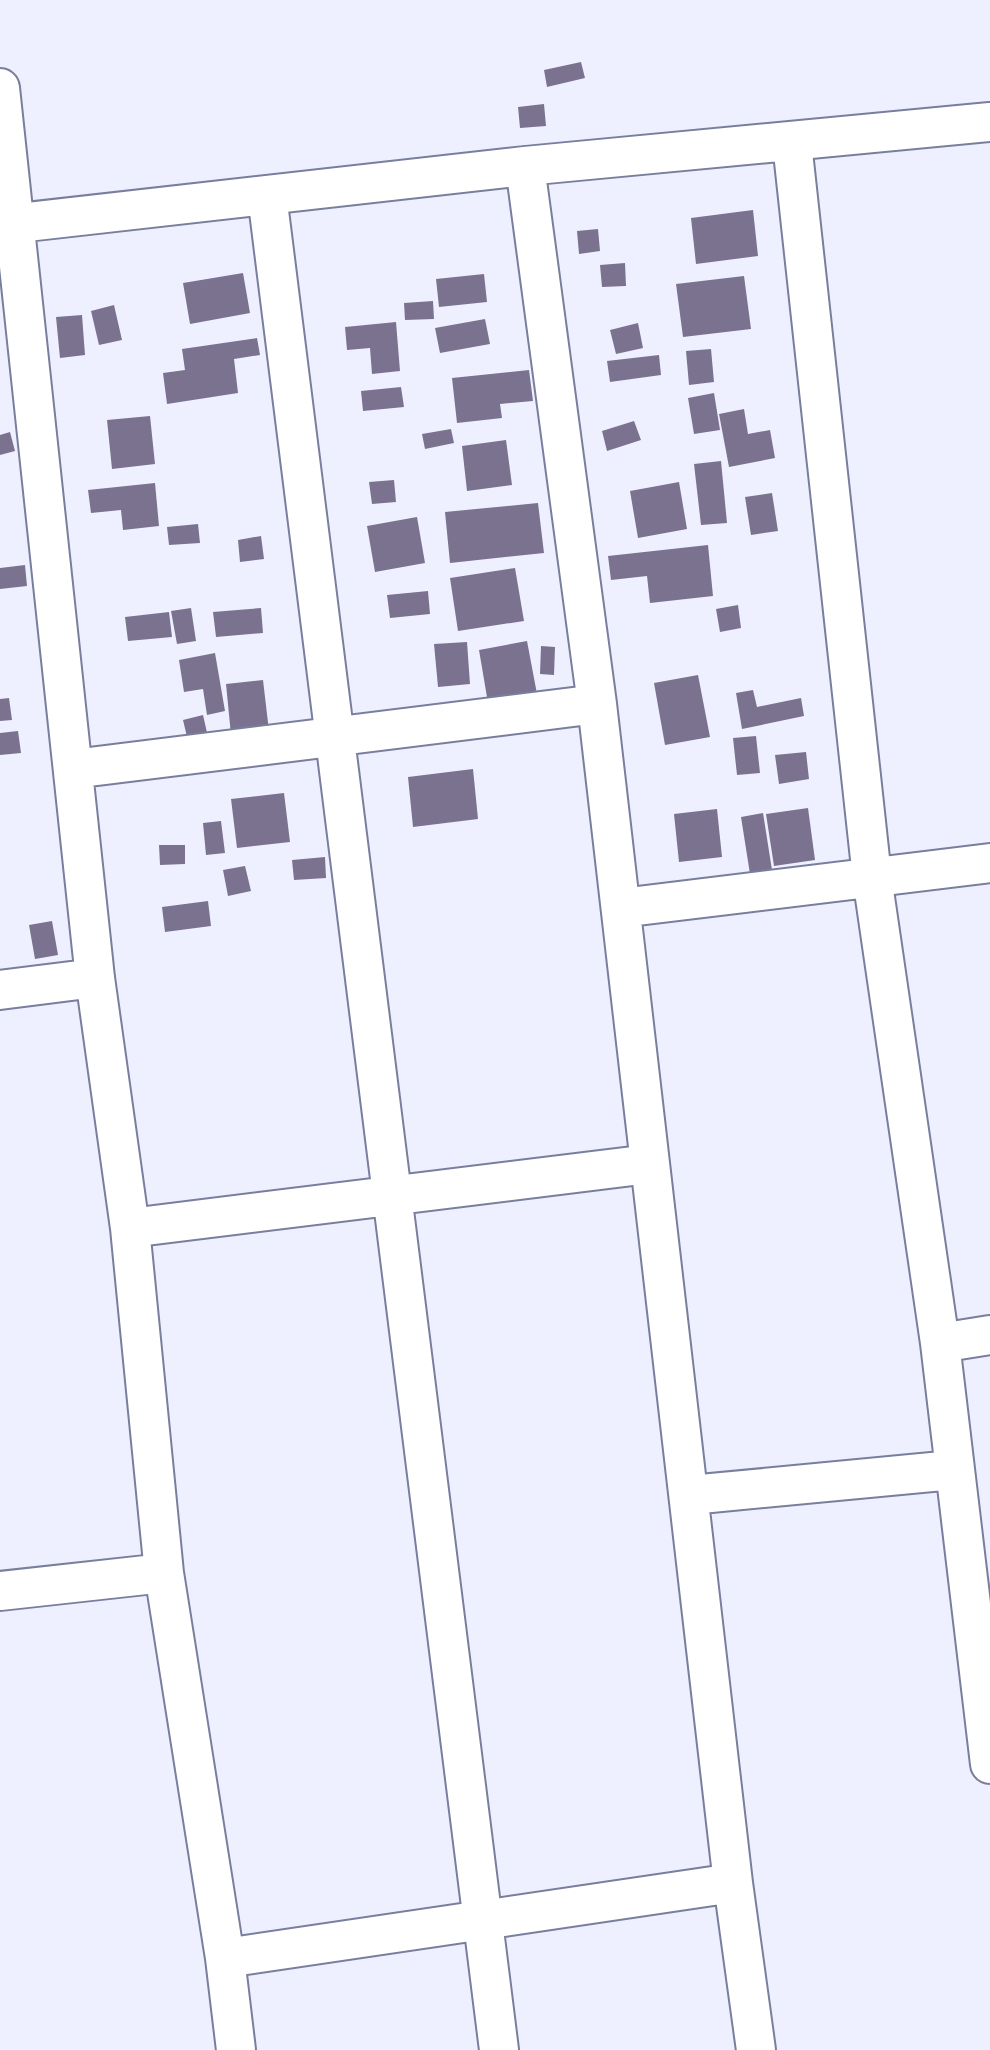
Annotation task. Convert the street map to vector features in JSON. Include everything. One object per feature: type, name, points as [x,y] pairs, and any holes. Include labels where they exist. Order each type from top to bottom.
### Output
[{"type":"street","points":[[0,88],[8,224],[73,769],[95,978],[130,1228],[164,1573],[225,1958],[236,2050]]},
{"type":"street","points":[[8,224],[525,166],[792,143],[990,122]]},
{"type":"street","points":[[792,143],[872,877],[940,1342],[953,1470],[980,1593],[990,1764]]},
{"type":"street","points":[[525,166],[597,704],[733,1883],[756,2050]]},
{"type":"street","points":[[267,195],[499,2050]]},
{"type":"street","points":[[73,769],[597,704]]},
{"type":"street","points":[[621,908],[990,863]]},
{"type":"street","points":[[0,990],[95,978]]},
{"type":"street","points":[[130,1228],[649,1164]]},
{"type":"street","points":[[940,1342],[990,1335]]},
{"type":"street","points":[[690,1495],[953,1470]]},
{"type":"street","points":[[0,1591],[164,1573]]},
{"type":"street","points":[[225,1958],[733,1883]]},
{"type":"building","points":[[581,62],[585,78],[547,87],[544,70]]},
{"type":"building","points":[[544,104],[546,126],[520,128],[518,107]]},
{"type":"building","points":[[753,210],[758,256],[696,264],[691,218]]},
{"type":"building","points":[[598,229],[600,251],[579,254],[577,231]]},
{"type":"building","points":[[625,263],[626,286],[602,287],[600,265]]},
{"type":"building","points":[[243,273],[250,313],[190,324],[183,283]]},
{"type":"building","points":[[484,274],[487,302],[439,307],[436,279]]},
{"type":"building","points":[[744,276],[751,329],[683,337],[676,284]]},
{"type":"building","points":[[433,301],[434,319],[405,320],[404,303]]},
{"type":"building","points":[[114,305],[122,340],[99,345],[91,311]]},
{"type":"building","points":[[82,315],[85,355],[60,358],[56,317]]},
{"type":"building","points":[[485,319],[490,344],[440,353],[435,328]]},
{"type":"building","points":[[396,322],[400,371],[372,374],[370,348],[347,350],[345,327]]},
{"type":"building","points":[[638,323],[643,348],[616,354],[610,330]]},
{"type":"building","points":[[257,338],[260,355],[234,359],[238,393],[167,404],[163,373],[185,370],[182,349]]},
{"type":"building","points":[[711,349],[714,382],[689,385],[686,351]]},
{"type":"building","points":[[659,355],[661,375],[610,382],[607,361]]},
{"type":"building","points":[[529,370],[533,401],[500,404],[502,418],[457,423],[452,378]]},
{"type":"building","points":[[401,387],[404,407],[363,411],[361,391]]},
{"type":"building","points":[[714,393],[720,430],[694,434],[688,398]]},
{"type":"building","points":[[744,409],[748,434],[770,430],[775,458],[729,467],[719,414]]},
{"type":"building","points":[[150,416],[155,464],[112,469],[107,420]]},
{"type":"building","points":[[634,421],[641,440],[607,451],[602,431]]},
{"type":"building","points":[[451,429],[454,443],[425,449],[422,434]]},
{"type":"building","points":[[10,432],[15,451],[0,455],[0,435]]},
{"type":"building","points":[[506,440],[512,485],[467,491],[462,446]]},
{"type":"building","points":[[721,461],[727,523],[701,525],[694,464]]},
{"type":"building","points":[[394,480],[396,502],[372,504],[369,482]]},
{"type":"building","points":[[679,482],[687,529],[638,538],[630,491]]},
{"type":"building","points":[[155,483],[159,526],[123,530],[121,510],[91,513],[88,490]]},
{"type":"building","points":[[772,493],[778,531],[751,535],[745,497]]},
{"type":"building","points":[[538,503],[544,553],[450,563],[445,512]]},
{"type":"building","points":[[417,517],[425,563],[375,572],[367,526]]},
{"type":"building","points":[[198,524],[200,543],[169,545],[167,527]]},
{"type":"building","points":[[261,536],[264,559],[240,562],[238,540]]},
{"type":"building","points":[[708,545],[713,596],[650,603],[647,576],[611,580],[608,556]]},
{"type":"building","points":[[25,565],[27,586],[0,589],[0,568]]},
{"type":"building","points":[[515,568],[524,621],[458,631],[450,578]]},
{"type":"building","points":[[428,591],[430,614],[390,618],[387,595]]},
{"type":"building","points":[[738,605],[741,628],[720,632],[716,609]]},
{"type":"building","points":[[191,608],[196,641],[177,644],[171,611]]},
{"type":"building","points":[[261,608],[263,633],[216,637],[213,612]]},
{"type":"building","points":[[169,612],[172,637],[128,641],[125,617]]},
{"type":"building","points":[[527,641],[537,694],[488,703],[479,650]]},
{"type":"building","points":[[467,642],[470,684],[438,687],[434,644]]},
{"type":"building","points":[[541,646],[555,647],[554,675],[540,674]]},
{"type":"building","points":[[215,653],[225,711],[207,715],[203,689],[184,692],[179,660]]},
{"type":"building","points":[[698,675],[710,737],[665,745],[654,683]]},
{"type":"building","points":[[263,680],[269,731],[231,735],[226,684]]},
{"type":"building","points":[[753,690],[757,707],[801,698],[804,716],[742,729],[736,693]]},
{"type":"building","points":[[9,698],[12,720],[0,721],[0,699]]},
{"type":"building","points":[[203,715],[208,737],[188,741],[183,720]]},
{"type":"building","points":[[18,731],[21,753],[0,755],[0,733]]},
{"type":"building","points":[[756,736],[760,773],[737,775],[733,738]]},
{"type":"building","points":[[806,752],[809,779],[779,784],[775,755]]},
{"type":"building","points":[[473,769],[478,819],[413,827],[408,777]]},
{"type":"building","points":[[284,793],[290,842],[237,848],[231,799]]},
{"type":"building","points":[[808,808],[815,860],[774,866],[766,814]]},
{"type":"building","points":[[717,809],[722,857],[679,862],[674,814]]},
{"type":"building","points":[[763,813],[772,870],[750,874],[741,817]]},
{"type":"building","points":[[221,821],[225,853],[206,855],[203,823]]},
{"type":"building","points":[[159,845],[185,845],[185,864],[160,865]]},
{"type":"building","points":[[325,857],[326,878],[294,880],[292,860]]},
{"type":"building","points":[[245,866],[251,891],[228,896],[223,870]]},
{"type":"building","points":[[208,901],[211,926],[165,932],[162,907]]},
{"type":"building","points":[[52,921],[58,955],[35,959],[29,925]]}]
